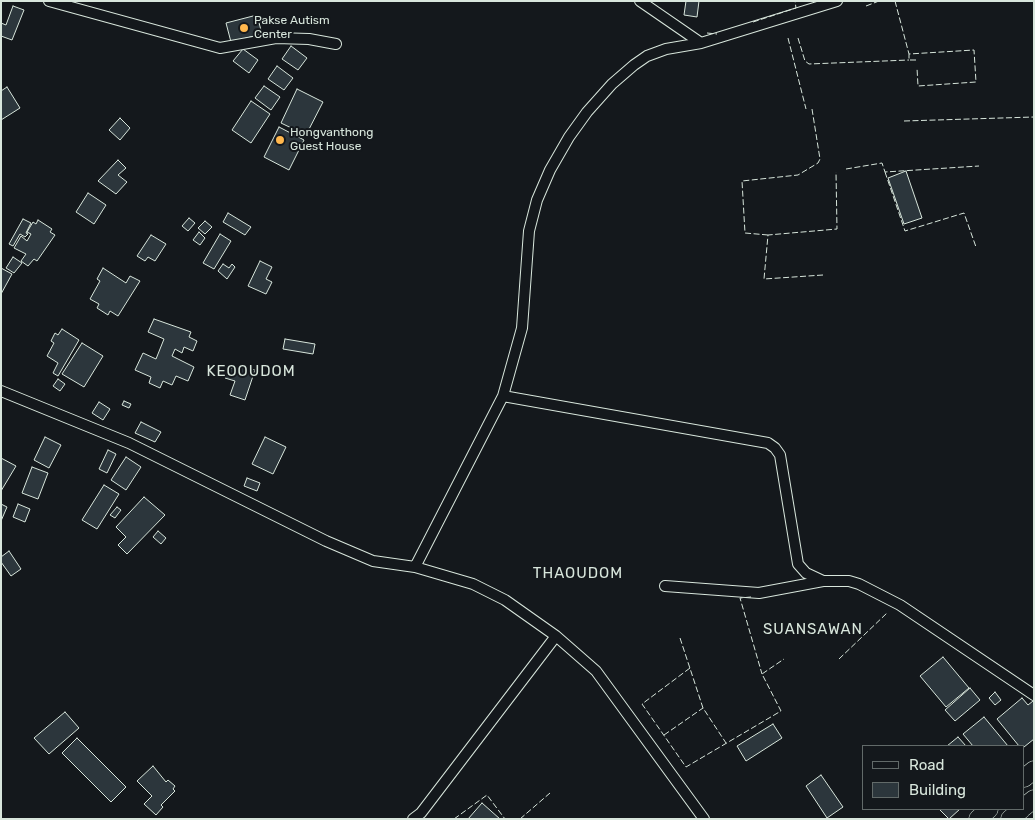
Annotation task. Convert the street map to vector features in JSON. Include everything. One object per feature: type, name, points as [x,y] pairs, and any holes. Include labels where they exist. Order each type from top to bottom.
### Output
[{"type":"highway","points":[[978,819],[988,810]]},
{"type":"highway","points":[[1010,819],[1021,810]]},
{"type":"street","points":[[49,1],[220,48],[276,38],[309,39],[336,44]]},
{"type":"street","points":[[640,1],[701,42]]},
{"type":"street","points":[[415,568],[503,396],[522,328],[531,221],[537,200],[550,170],[569,137],[587,112],[634,64],[666,49],[701,42],[837,1]]},
{"type":"street","points":[[1,391],[129,443],[342,548],[373,561],[415,568],[473,584],[504,600],[556,636],[596,672],[704,819]]},
{"type":"street","points":[[503,396],[768,443],[780,455],[798,564],[806,573],[823,580],[854,583],[900,605],[1034,694]]},
{"type":"street","points":[[666,586],[759,593],[823,580]]},
{"type":"street","points":[[420,817],[556,636]]},
{"type":"building","points":[[686,1],[699,1],[697,17],[684,15]]},
{"type":"building","points":[[13,6],[24,10],[12,40],[1,36],[1,23],[6,25]]},
{"type":"building","name":"Pakse Autism Center","points":[[257,15],[262,34],[231,42],[226,23]]},
{"type":"building","points":[[291,46],[307,58],[298,70],[282,59]]},
{"type":"building","points":[[243,49],[258,60],[249,73],[233,61]]},
{"type":"building","points":[[277,66],[293,78],[284,90],[268,79]]},
{"type":"building","points":[[264,86],[280,97],[271,110],[255,98]]},
{"type":"building","points":[[7,87],[20,108],[1,120],[1,91]]},
{"type":"building","points":[[297,89],[323,102],[306,135],[281,123]]},
{"type":"building","points":[[251,101],[270,114],[251,143],[232,130]]},
{"type":"building","points":[[120,118],[130,128],[120,140],[109,130]]},
{"type":"building","points":[[279,127],[304,140],[289,170],[264,157]]},
{"type":"building","points":[[118,160],[126,168],[118,175],[127,182],[116,194],[98,181]]},
{"type":"building","points":[[906,171],[922,218],[904,224],[888,178]]},
{"type":"building","points":[[88,193],[106,205],[94,224],[76,212]]},
{"type":"building","points":[[228,213],[251,227],[245,235],[223,222]]},
{"type":"building","points":[[189,218],[195,223],[188,231],[182,226]]},
{"type":"building","points":[[23,219],[31,223],[26,233],[28,234],[25,237],[20,234],[13,246],[9,244]]},
{"type":"building","points":[[38,220],[52,229],[50,232],[55,235],[37,261],[34,259],[28,266],[21,261],[26,254],[14,248],[21,236],[27,241],[31,234],[27,232],[33,222],[36,224]]},
{"type":"building","points":[[205,221],[212,227],[205,234],[198,228]]},
{"type":"building","points":[[199,232],[205,238],[200,245],[193,240]]},
{"type":"building","points":[[220,234],[231,241],[214,269],[203,263]]},
{"type":"building","points":[[151,235],[166,244],[155,261],[148,257],[145,261],[137,256]]},
{"type":"building","points":[[13,257],[22,263],[14,273],[6,268]]},
{"type":"building","points":[[260,261],[272,267],[266,279],[272,282],[266,294],[248,286]]},
{"type":"building","points":[[223,264],[229,268],[232,264],[235,267],[227,279],[218,271]]},
{"type":"building","points":[[1,268],[12,274],[1,294]]},
{"type":"building","points":[[103,268],[126,283],[130,276],[140,281],[118,316],[110,311],[108,315],[97,308],[99,304],[90,299],[100,281],[97,279]]},
{"type":"building","points":[[154,319],[191,332],[189,337],[197,341],[193,351],[184,347],[182,353],[175,349],[172,356],[194,367],[188,381],[176,376],[172,385],[163,381],[160,388],[149,383],[151,377],[135,370],[143,353],[156,359],[164,339],[148,332]]},
{"type":"building","points":[[62,329],[79,340],[58,376],[53,373],[58,363],[47,356],[54,343],[51,341],[55,333],[58,335]]},
{"type":"building","points":[[285,339],[315,344],[313,354],[283,349]]},
{"type":"building","points":[[82,343],[103,356],[84,387],[62,374]]},
{"type":"building","points":[[240,365],[255,370],[245,400],[230,395],[235,381],[225,378],[228,367],[239,370]]},
{"type":"building","points":[[58,379],[65,384],[60,391],[53,386]]},
{"type":"building","points":[[124,401],[131,404],[129,408],[122,405]]},
{"type":"building","points":[[99,402],[110,409],[103,420],[92,413]]},
{"type":"building","points":[[141,422],[161,432],[155,442],[135,433]]},
{"type":"building","points":[[45,437],[61,445],[49,468],[34,460]]},
{"type":"building","points":[[265,437],[286,447],[273,474],[252,464]]},
{"type":"building","points":[[108,450],[116,454],[107,473],[99,469]]},
{"type":"building","points":[[126,457],[141,467],[126,490],[111,480]]},
{"type":"building","points":[[1,458],[16,466],[1,491]]},
{"type":"building","points":[[32,467],[48,473],[38,499],[22,493]]},
{"type":"building","points":[[247,478],[260,483],[257,491],[244,486]]},
{"type":"building","points":[[104,485],[119,494],[97,529],[82,520]]},
{"type":"building","points":[[144,497],[165,515],[127,554],[118,545],[126,537],[116,527]]},
{"type":"building","points":[[1,504],[7,507],[1,521]]},
{"type":"building","points":[[18,504],[30,509],[25,522],[13,517]]},
{"type":"building","points":[[117,507],[121,510],[115,518],[110,515]]},
{"type":"building","points":[[158,531],[166,538],[161,544],[153,537]]},
{"type":"building","points":[[9,551],[21,569],[11,576],[1,562],[1,557]]},
{"type":"building","points":[[943,657],[969,688],[946,707],[920,676]]},
{"type":"building","points":[[970,688],[980,700],[955,721],[945,710]]},
{"type":"building","points":[[995,692],[1001,700],[995,705],[989,698]]},
{"type":"building","points":[[1022,698],[1028,705],[1033,701],[1034,739],[1025,746],[1018,745],[997,719]]},
{"type":"building","points":[[65,712],[79,728],[49,754],[34,738]]},
{"type":"building","points":[[984,717],[1007,745],[972,745],[963,734]]},
{"type":"building","points":[[773,724],[782,738],[746,761],[737,746]]},
{"type":"building","points":[[958,737],[965,745],[948,745]]},
{"type":"building","points":[[77,738],[126,787],[111,802],[62,753]]},
{"type":"building","points":[[153,766],[166,782],[168,780],[175,786],[173,789],[175,791],[161,805],[163,807],[156,815],[144,804],[152,796],[137,781]]},
{"type":"building","points":[[821,775],[843,807],[827,818],[806,786]]},
{"type":"building","points":[[482,803],[500,819],[468,819]]},
{"type":"building","points":[[940,810],[959,810],[949,819]]},
{"type":"fence","points":[[753,22],[796,8],[795,1]]},
{"type":"fence","points":[[866,6],[879,1]]},
{"type":"fence","points":[[895,1],[909,54]]},
{"type":"fence","points":[[707,33],[717,34]]},
{"type":"fence","points":[[788,38],[806,109]]},
{"type":"fence","points":[[798,38],[805,61],[809,64],[909,60]]},
{"type":"fence","points":[[916,60],[909,60],[909,54],[974,50],[976,82],[918,86],[917,68]]},
{"type":"fence","points":[[768,235],[745,233],[742,181],[798,175],[818,163],[820,159],[812,109]]},
{"type":"fence","points":[[904,121],[1034,117]]},
{"type":"fence","points":[[846,169],[882,163],[885,172],[979,166]]},
{"type":"fence","points":[[823,275],[764,279],[768,235],[837,229],[836,172]]},
{"type":"fence","points":[[885,172],[905,231],[964,213],[976,247]]},
{"type":"fence","points":[[751,597],[740,598],[762,674]]},
{"type":"fence","points":[[839,659],[887,613]]},
{"type":"fence","points":[[680,638],[703,708],[726,743]]},
{"type":"fence","points":[[690,668],[642,704],[686,767],[781,711],[762,674],[784,659]]},
{"type":"fence","points":[[664,735],[703,708]]},
{"type":"fence","points":[[520,819],[550,793]]},
{"type":"fence","points":[[454,819],[487,795],[505,819]]},
{"type":"place","name":"Pakse Autism Center","points":[[244,28]]},
{"type":"place","name":"Hongvanthong Guest House","points":[[280,140]]},
{"type":"district","name":"KEOOUDOM","points":[[251,372]]},
{"type":"district","name":"THAOUDOM","points":[[578,574]]},
{"type":"district","name":"SUANSAWAN","points":[[813,630]]}]
